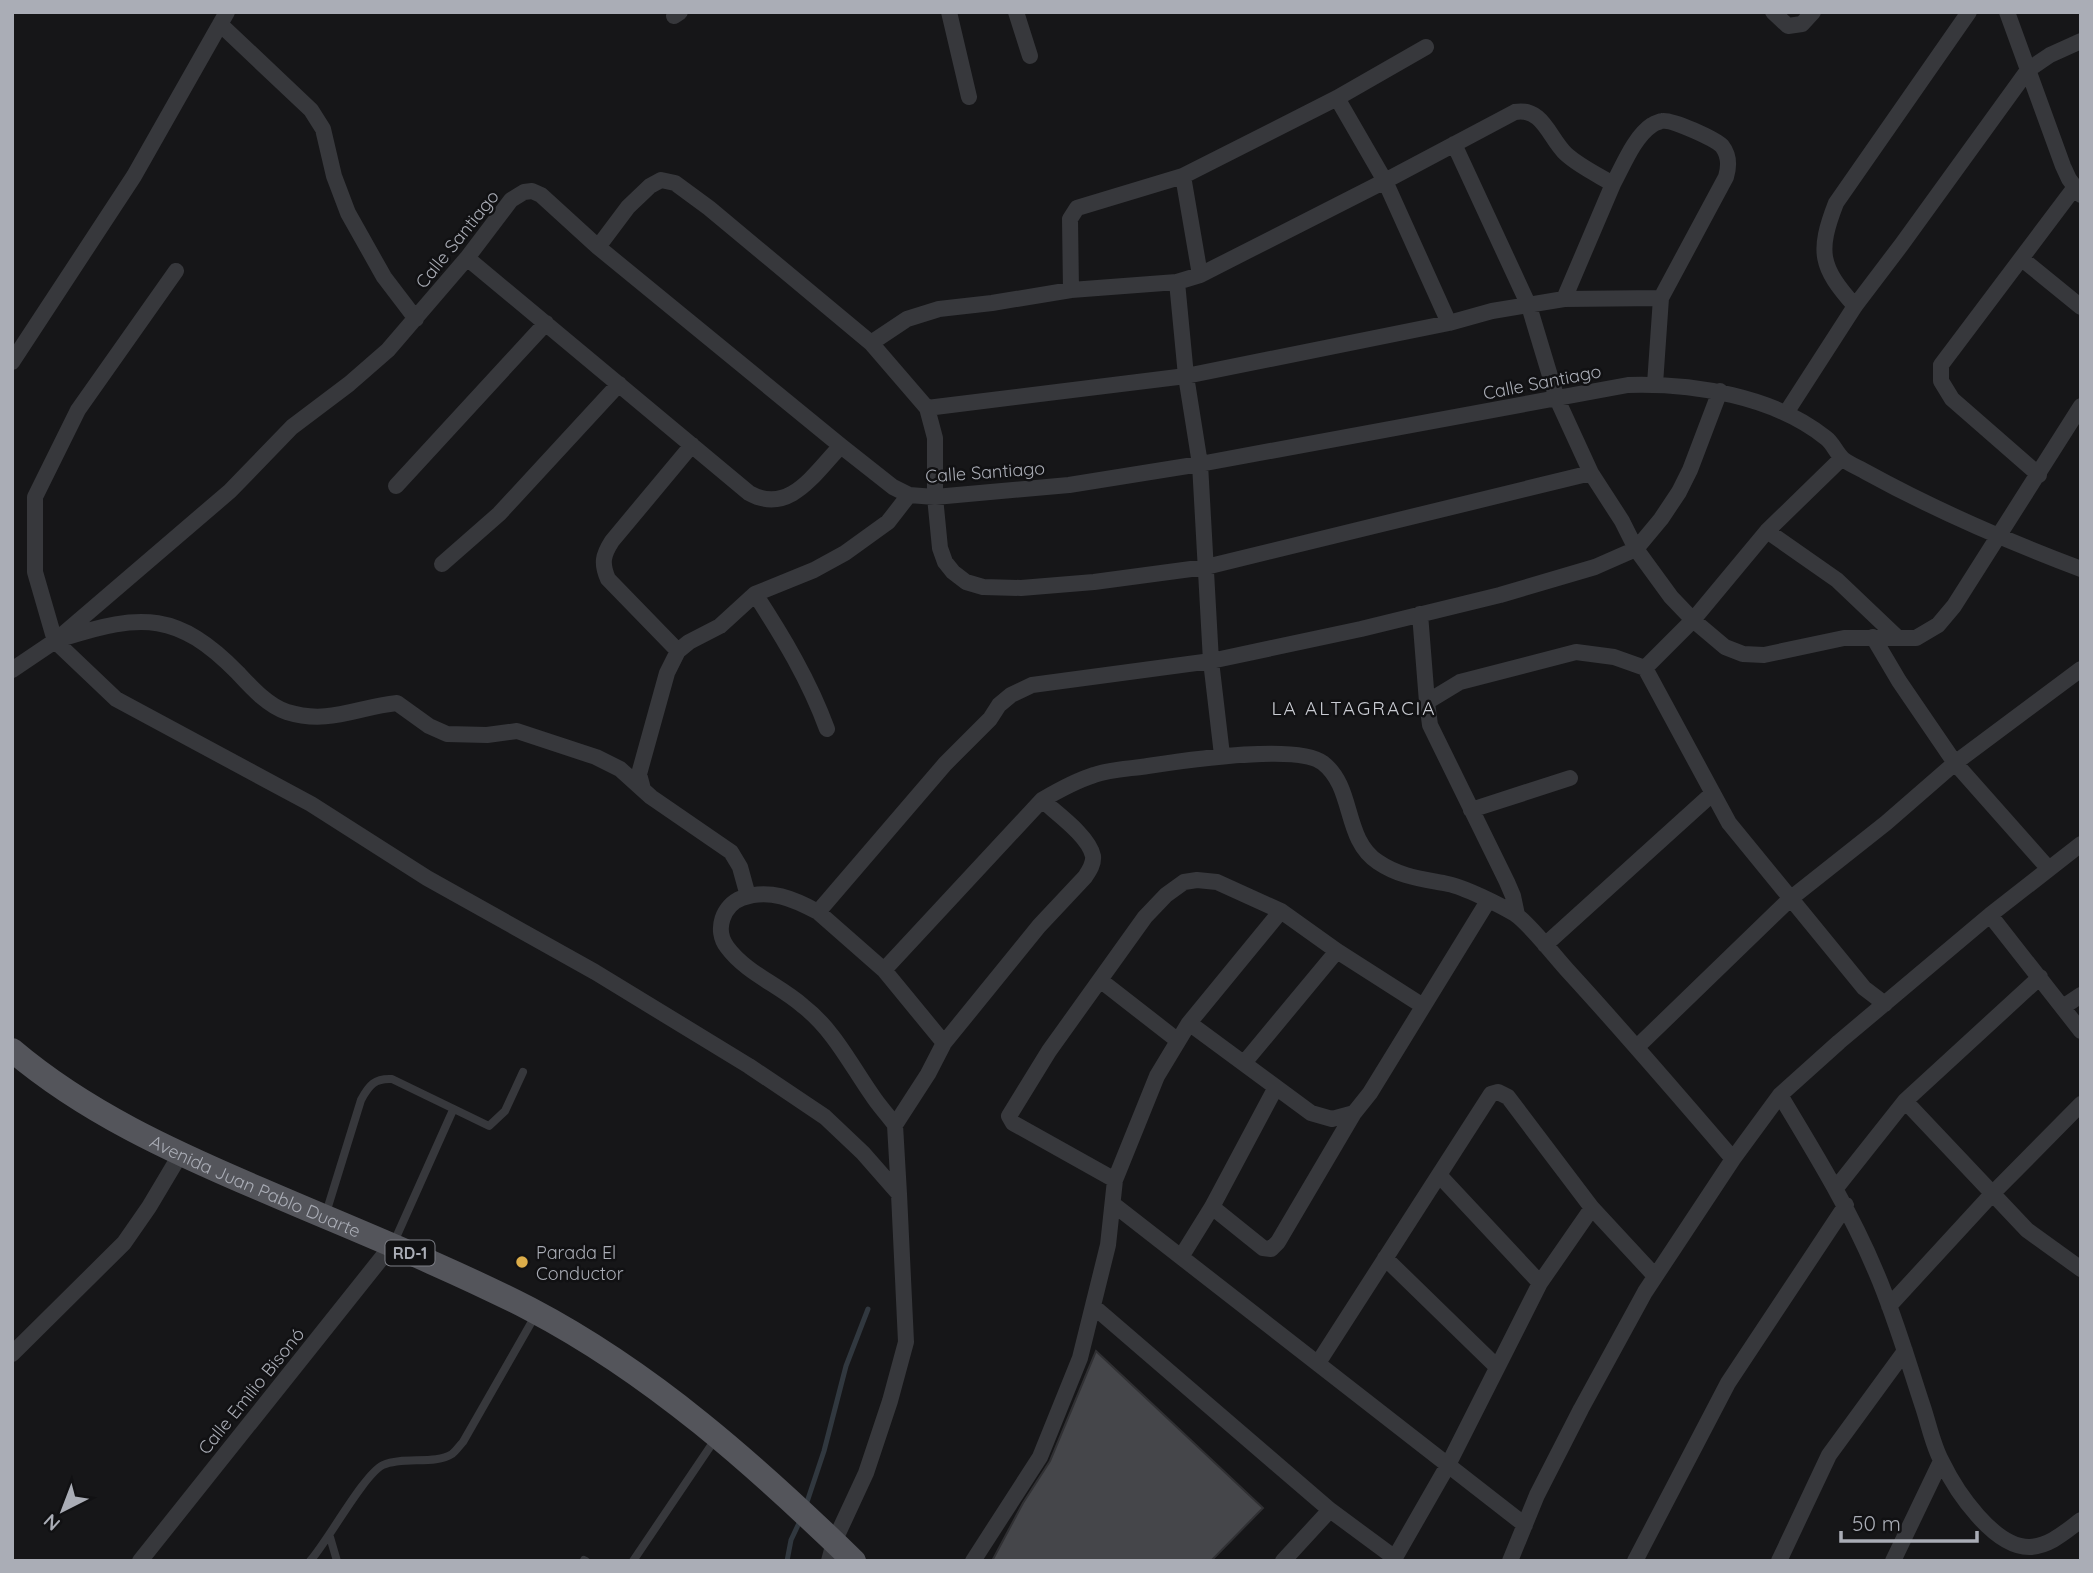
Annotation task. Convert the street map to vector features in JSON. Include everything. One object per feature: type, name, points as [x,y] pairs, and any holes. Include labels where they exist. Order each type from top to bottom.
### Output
[{"type":"main road","name":"Avenida Juan Pablo Duarte","points":[[12,1050],[84,1101],[133,1131],[180,1155],[392,1245],[537,1313],[652,1385],[717,1435],[785,1495],[827,1543],[854,1561]]},
{"type":"street","points":[[948,12],[970,97]]},
{"type":"street","points":[[1016,12],[1030,56]]},
{"type":"street","points":[[1773,12],[1788,26],[1802,24],[1813,12]]},
{"type":"street","points":[[1855,306],[1834,282],[1825,261],[1824,232],[1836,203],[1969,12]]},
{"type":"street","points":[[2007,12],[2063,166],[2078,191],[1941,365],[1941,381],[1952,399],[2039,475]]},
{"type":"street","points":[[12,362],[134,176],[224,18],[311,110],[323,129],[334,176],[348,213],[384,277],[416,319]]},
{"type":"street","points":[[1786,413],[1855,306],[2028,70],[2050,55],[2081,41]]},
{"type":"street","points":[[1071,290],[1070,219],[1076,208],[1183,176],[1338,98],[1426,47]]},
{"type":"street","points":[[1338,98],[1385,181],[1449,323]]},
{"type":"street","points":[[871,343],[906,319],[939,309],[1071,290],[1177,282],[1200,275],[1515,112],[1524,110],[1537,116],[1568,157],[1613,184]]},
{"type":"street","points":[[1564,299],[1613,184],[1642,133],[1653,124],[1670,121],[1713,139],[1722,147],[1729,169],[1727,177],[1661,298],[1655,384]]},
{"type":"street","points":[[1454,144],[1529,306],[1557,399],[1591,473],[1622,521],[1636,550],[1671,597],[1724,647],[1743,654],[1764,655],[1844,638],[1916,639],[1938,625],[1954,606],[2081,406]]},
{"type":"street","points":[[1183,176],[1200,275]]},
{"type":"street","points":[[598,247],[628,207],[650,186],[661,180],[675,183],[709,208],[871,343],[927,408],[934,438],[935,497],[940,548],[945,562],[966,582],[983,587],[1021,588],[1094,582],[1206,567],[1591,473]]},
{"type":"street","name":"Calle Santiago","points":[[12,670],[55,641],[230,491],[292,427],[349,384],[388,350],[467,258],[511,200],[524,192],[532,191],[541,195],[598,247],[841,446],[893,487],[909,495],[935,497],[1069,485],[1200,464],[1628,385],[1655,384],[1720,391],[1786,413],[1827,439],[1842,458],[1996,536],[2081,569]]},
{"type":"street","points":[[467,258],[749,493],[761,500],[784,499],[800,488],[841,446]]},
{"type":"street","points":[[2022,259],[2081,307]]},
{"type":"street","points":[[176,271],[78,410],[35,497],[35,572],[55,641],[116,699],[311,804],[427,878],[595,972],[749,1066],[825,1117],[863,1153],[899,1194]]},
{"type":"street","points":[[1177,282],[1186,376],[1200,464],[1210,661],[1222,755]]},
{"type":"street","points":[[927,408],[1186,376],[1449,323],[1492,311],[1564,299],[1661,298]]},
{"type":"street","points":[[396,486],[546,323]]},
{"type":"street","points":[[442,564],[499,514],[619,384]]},
{"type":"street","points":[[818,912],[945,764],[1011,695],[1032,685],[1210,661],[1500,595],[1595,567],[1636,550],[1679,492],[1720,391]]},
{"type":"street","points":[[678,651],[608,579],[603,556],[612,541],[692,445]]},
{"type":"street","points":[[1645,668],[1693,620],[1767,531],[1842,458]]},
{"type":"street","points":[[643,789],[639,774],[667,673],[678,651],[689,642],[720,626],[755,594],[814,570],[845,553],[888,522],[909,495]]},
{"type":"street","points":[[1767,531],[1837,580],[1898,638]]},
{"type":"street","points":[[755,594],[785,640],[816,698],[827,729]]},
{"type":"street","points":[[1420,614],[1430,726],[1513,896],[1517,915]]},
{"type":"street","points":[[55,641],[102,626],[135,622],[173,625],[195,636],[212,649],[255,691],[285,712],[318,719],[397,704],[429,726],[447,734],[487,735],[517,731],[596,757],[620,769],[651,797],[731,852],[740,867],[748,896]]},
{"type":"street","points":[[1873,637],[1899,681],[1955,763],[2049,869]]},
{"type":"street","points":[[1427,702],[1460,682],[1576,652],[1614,657],[1645,668],[1729,823],[1864,988],[1885,1004]]},
{"type":"street","points":[[1637,1047],[1790,899],[1886,823],[1955,763],[2081,669]]},
{"type":"street","points":[[884,970],[1042,800],[1069,784],[1097,774],[1222,755],[1309,757],[1322,762],[1335,775],[1357,838],[1366,852],[1377,862],[1403,876],[1450,884],[1517,915],[1637,1047],[1733,1159]]},
{"type":"street","points":[[1471,810],[1570,778]]},
{"type":"street","points":[[1545,945],[1713,793]]},
{"type":"street","points":[[895,1125],[928,1074],[944,1043],[987,988],[1092,866],[1093,855],[1086,842],[1042,800]]},
{"type":"street","points":[[1510,1561],[1537,1495],[1655,1276],[1733,1159],[1780,1095],[1990,915],[2081,844]]},
{"type":"street","points":[[1115,1180],[1013,1123],[1009,1116],[1048,1051],[1144,917],[1184,882],[1217,882],[1281,911],[1337,951],[1423,1006]]},
{"type":"street","points":[[827,1543],[866,1473],[906,1342],[895,1125],[829,1033],[804,1006],[764,981],[725,945],[721,928],[723,913],[733,901],[748,896],[773,894],[796,900],[818,912],[884,970],[944,1043]]},
{"type":"street","points":[[1212,1207],[1263,1248],[1271,1249],[1278,1242],[1354,1113],[1370,1093],[1488,901]]},
{"type":"street","points":[[973,1561],[1040,1457],[1080,1358],[1108,1245],[1115,1180],[1157,1076],[1189,1023],[1281,911]]},
{"type":"street","points":[[1990,915],[2081,1031]]},
{"type":"street","points":[[1244,1063],[1337,951]]},
{"type":"street","points":[[1836,1188],[1905,1101],[2040,977]]},
{"type":"street","points":[[1100,980],[1177,1040]]},
{"type":"street","points":[[2063,1007],[2081,995]]},
{"type":"street","points":[[1189,1023],[1311,1113],[1332,1119],[1354,1113]]},
{"type":"street","points":[[1181,1257],[1212,1207],[1276,1087]]},
{"type":"street","points":[[1318,1363],[1491,1094],[1499,1092],[1508,1097],[1591,1208],[1655,1276]]},
{"type":"street","points":[[1780,1095],[1846,1205],[1889,1306],[1941,1461],[1974,1513],[2023,1554],[2051,1542],[2081,1520]]},
{"type":"street","points":[[1905,1101],[2027,1230],[2081,1269]]},
{"type":"street","points":[[1889,1306],[1993,1193],[2081,1104]]},
{"type":"street","points":[[12,1354],[124,1243],[180,1155]]},
{"type":"street","points":[[1439,1175],[1540,1283]]},
{"type":"street","points":[[1113,1204],[1525,1525]]},
{"type":"street","points":[[1635,1561],[1728,1383],[1846,1205]]},
{"type":"street","points":[[1093,1306],[1330,1510],[1394,1560],[1448,1465],[1540,1283],[1591,1208]]},
{"type":"street","name":"Calle Emilio Bisonó","points":[[140,1561],[392,1245]]},
{"type":"street","points":[[1385,1258],[1497,1367]]},
{"type":"street","points":[[1779,1561],[1829,1455],[1905,1351]]},
{"type":"street","points":[[1893,1561],[1941,1461]]},
{"type":"street","points":[[1283,1561],[1330,1510]]},
{"type":"lane","points":[[325,1217],[361,1100],[368,1087],[379,1079],[392,1079],[489,1126],[505,1111],[523,1072]]},
{"type":"lane","points":[[392,1245],[453,1110]]},
{"type":"lane","points":[[310,1561],[330,1537],[361,1488],[380,1466],[405,1459],[451,1455],[463,1442],[537,1313]]},
{"type":"lane","points":[[633,1561],[717,1435]]},
{"type":"lane","points":[[330,1537],[337,1561]]},
{"type":"building","points":[[1096,1351],[1263,1508],[1211,1561],[992,1561],[1023,1503],[1050,1461]]},
{"type":"waterway","points":[[806,1505],[824,1451],[846,1366],[868,1309]]},
{"type":"waterway","points":[[787,1561],[791,1540],[800,1521]]},
{"type":"place","name":"Parada El Conductor","points":[[522,1262]]},
{"type":"district","name":"LA ALTAGRACIA","points":[[1354,708]]}]
